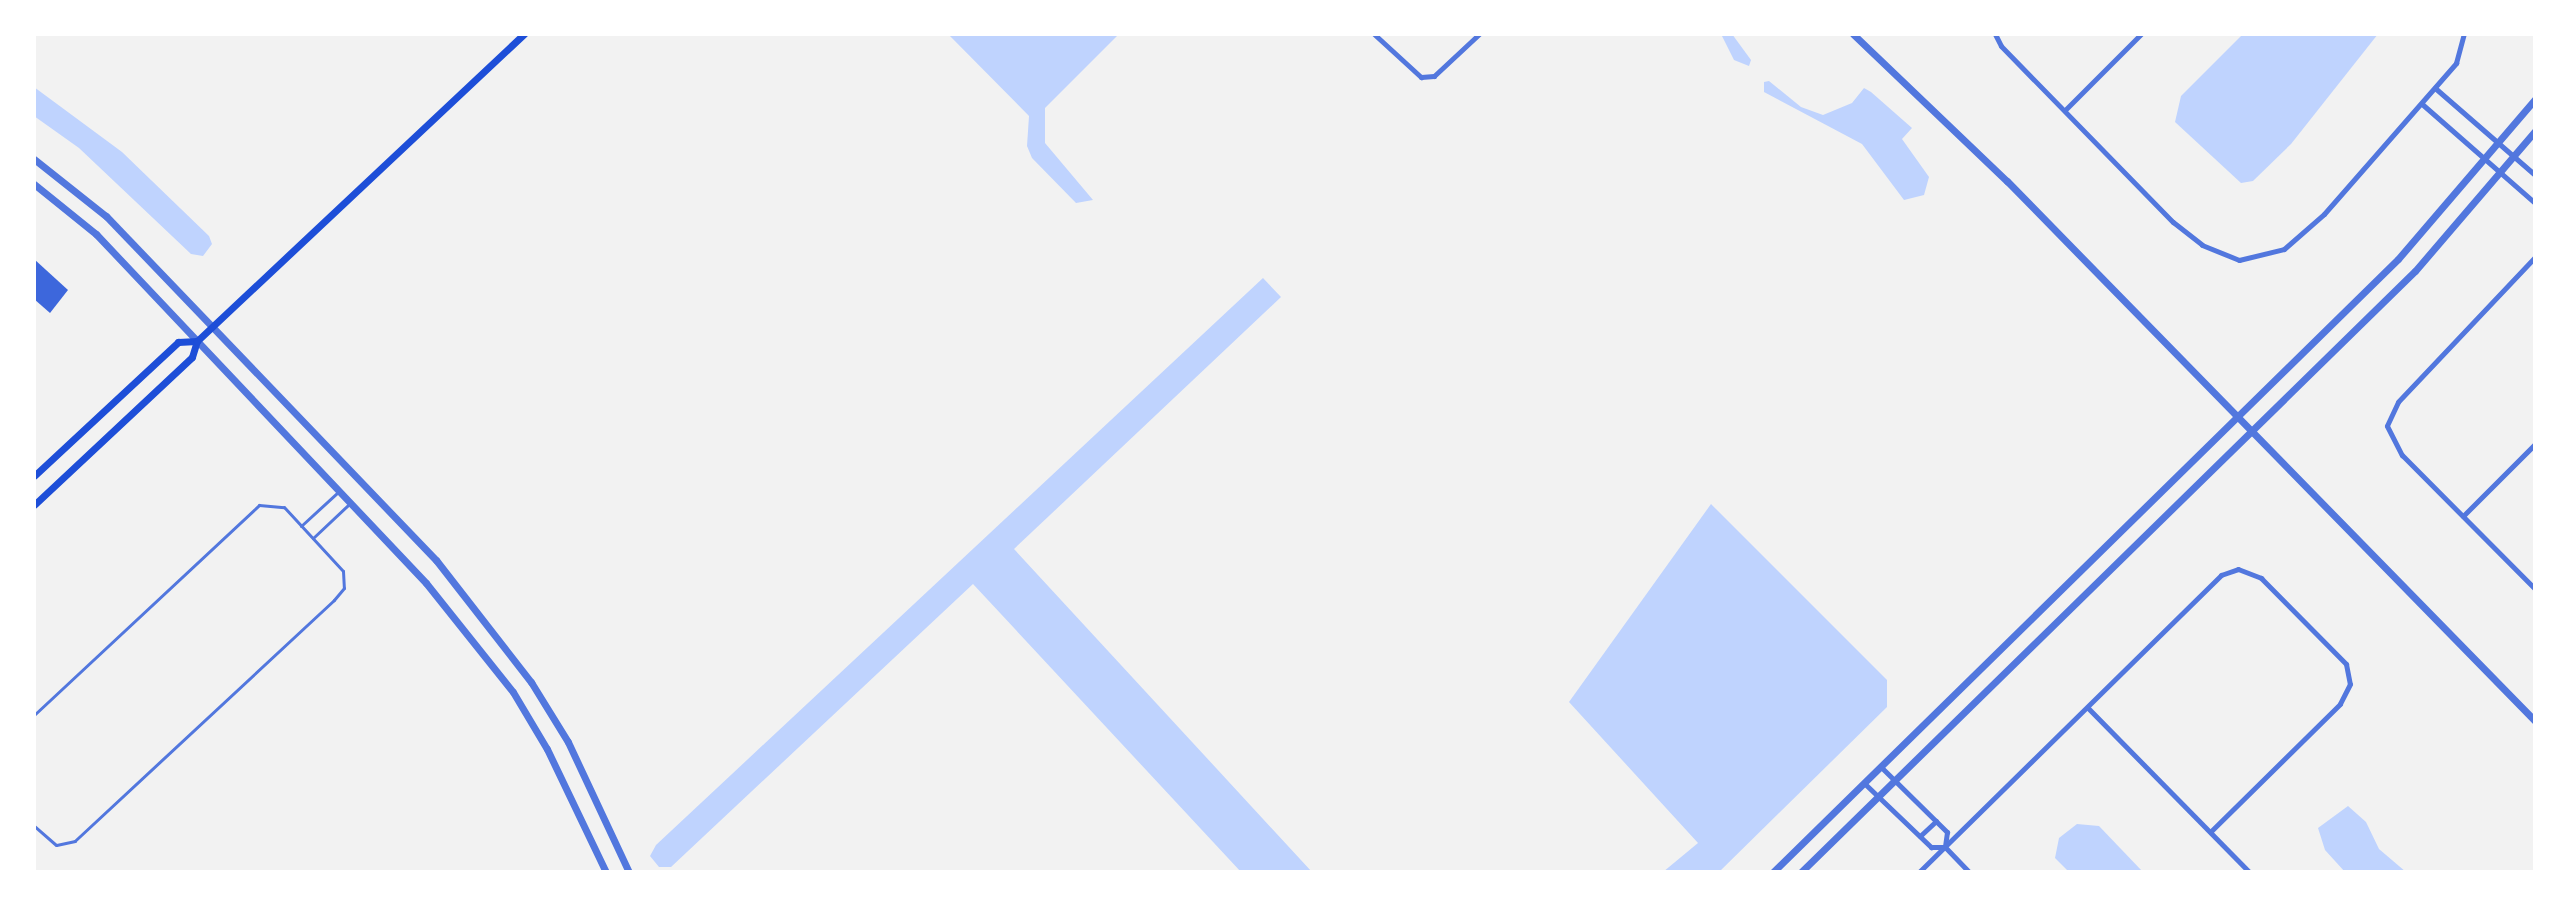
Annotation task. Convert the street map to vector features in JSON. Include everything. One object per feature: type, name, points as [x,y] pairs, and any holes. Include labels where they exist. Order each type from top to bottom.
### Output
[{"type":"main road","points":[[34,505],[192,357],[197,341],[524,34]]},
{"type":"main road","points":[[34,476],[178,342],[197,341]]},
{"type":"street","points":[[1374,34],[1421,77],[1434,76],[1479,34]]},
{"type":"street","points":[[1853,34],[2007,181],[2535,721]]},
{"type":"street","points":[[1995,34],[2001,46],[2066,109],[2173,222],[2202,245],[2239,260],[2284,249],[2324,214],[2456,63],[2464,34]]},
{"type":"street","points":[[2066,109],[2141,34]]},
{"type":"street","points":[[2435,88],[2535,175]]},
{"type":"street","points":[[1777,869],[2398,259],[2535,99]]},
{"type":"street","points":[[2422,104],[2535,203]]},
{"type":"street","points":[[1801,872],[2415,271],[2535,131]]},
{"type":"street","points":[[34,159],[106,216],[215,325],[436,560],[497,635],[568,742],[629,872]]},
{"type":"street","points":[[34,184],[96,234],[426,583],[513,692],[547,749],[606,872]]},
{"type":"street","points":[[2535,257],[2398,402],[2387,426],[2402,455],[2535,589]]},
{"type":"street","points":[[2463,516],[2535,444]]},
{"type":"street","points":[[1919,872],[2221,575],[2238,569],[2261,578],[2346,664],[2350,684],[2340,704],[2210,832]]},
{"type":"street","points":[[2088,708],[2249,872]]},
{"type":"street","points":[[1881,767],[1947,832],[1945,847]]},
{"type":"street","points":[[1864,783],[1931,847],[1945,847],[1969,872]]},
{"type":"street","points":[[1920,836],[1936,821]]},
{"type":"lane","points":[[301,526],[339,491]]},
{"type":"lane","points":[[313,538],[350,503]]},
{"type":"lane","points":[[34,715],[259,505],[278,504],[313,538],[345,576],[334,600],[72,844],[52,844],[34,826]]},
{"type":"water","points":[[948,34],[1119,34],[1045,108],[1045,143],[1093,200],[1076,203],[1032,158],[1027,146],[1029,116]]},
{"type":"water","points":[[1721,34],[1732,34],[1751,60],[1749,66],[1734,60]]},
{"type":"water","points":[[2243,34],[2378,34],[2291,144],[2253,181],[2241,183],[2175,122],[2181,96]]},
{"type":"water","points":[[1769,81],[1801,107],[1823,115],[1852,103],[1864,88],[1871,92],[1912,128],[1902,139],[1929,177],[1924,195],[1904,200],[1862,144],[1764,92],[1764,82]]},
{"type":"water","points":[[34,87],[122,152],[209,236],[212,244],[203,256],[191,254],[79,148],[34,116]]},
{"type":"water","points":[[1263,278],[1281,297],[1014,549],[1312,872],[1241,872],[973,584],[671,867],[659,867],[650,856],[656,845]]},
{"type":"water","points":[[1711,504],[1887,680],[1887,707],[1719,872],[1663,872],[1698,843],[1569,702]]},
{"type":"water","points":[[2348,806],[2366,822],[2379,849],[2406,872],[2345,872],[2325,850],[2318,828]]},
{"type":"water","points":[[2077,824],[2099,826],[2143,872],[2069,872],[2055,858],[2059,838]]},
{"type":"building","points":[[34,259],[68,290],[50,313],[34,299]]}]
